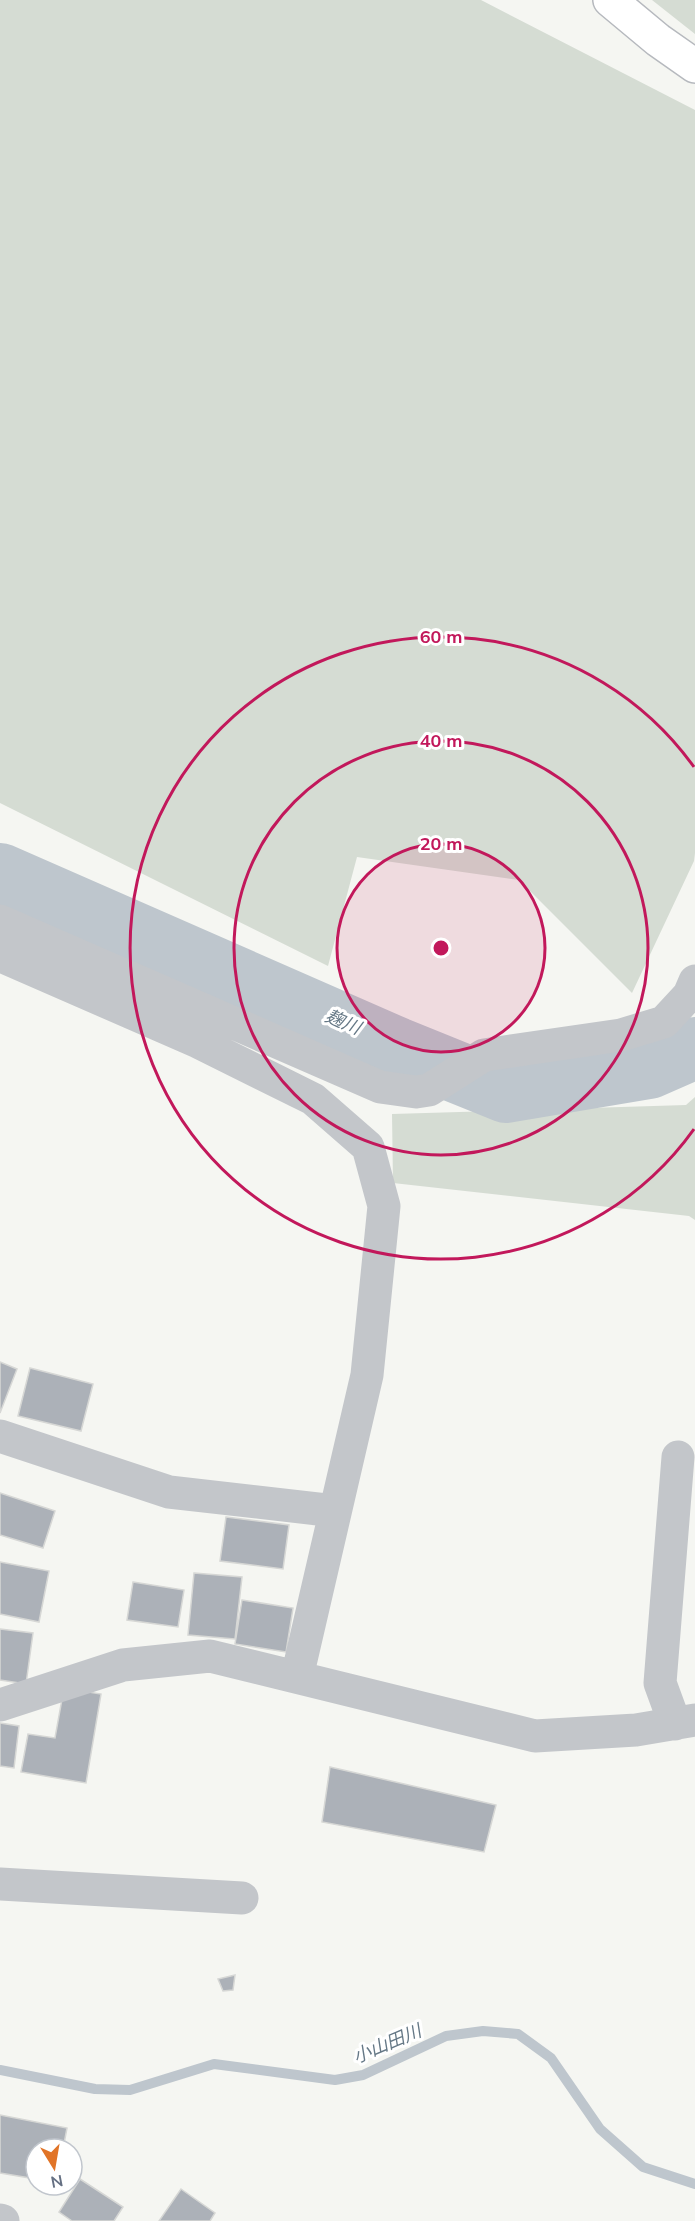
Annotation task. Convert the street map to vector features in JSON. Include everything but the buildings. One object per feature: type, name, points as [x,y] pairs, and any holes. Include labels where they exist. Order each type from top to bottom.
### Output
[{"type":"street","points":[[610,0],[658,40],[695,66]]},
{"type":"street","points":[[0,921],[380,1087],[416,1092],[429,1090],[484,1056],[621,1035],[664,1022],[689,995],[695,981]]},
{"type":"street","points":[[0,953],[6,958],[198,1042],[313,1099],[368,1147],[384,1206],[367,1375],[297,1677]]},
{"type":"street","points":[[0,1436],[169,1492],[336,1511]]},
{"type":"street","points":[[0,1705],[123,1665],[210,1656],[536,1736],[636,1730],[685,1722],[660,1683],[678,1457]]},
{"type":"street","points":[[0,1884],[242,1898]]},
{"type":"shaded area","points":[[0,0],[481,0],[695,110],[695,853],[694,861],[632,993],[519,880],[357,857],[328,966],[0,803]]},
{"type":"shaded area","points":[[652,0],[695,0],[695,34]]},
{"type":"shaded area","points":[[695,1097],[695,1220],[689,1216],[393,1183],[392,1114],[686,1105]]},
{"type":"waterway","name":"麹川","points":[[0,874],[397,1048],[506,1092],[649,1068],[695,1048]]},
{"type":"waterway","name":"小山田川","points":[[0,2070],[95,2089],[130,2090],[214,2064],[335,2080],[363,2075],[446,2036],[483,2031],[518,2034],[551,2058],[600,2129],[643,2167],[695,2184]]}]
